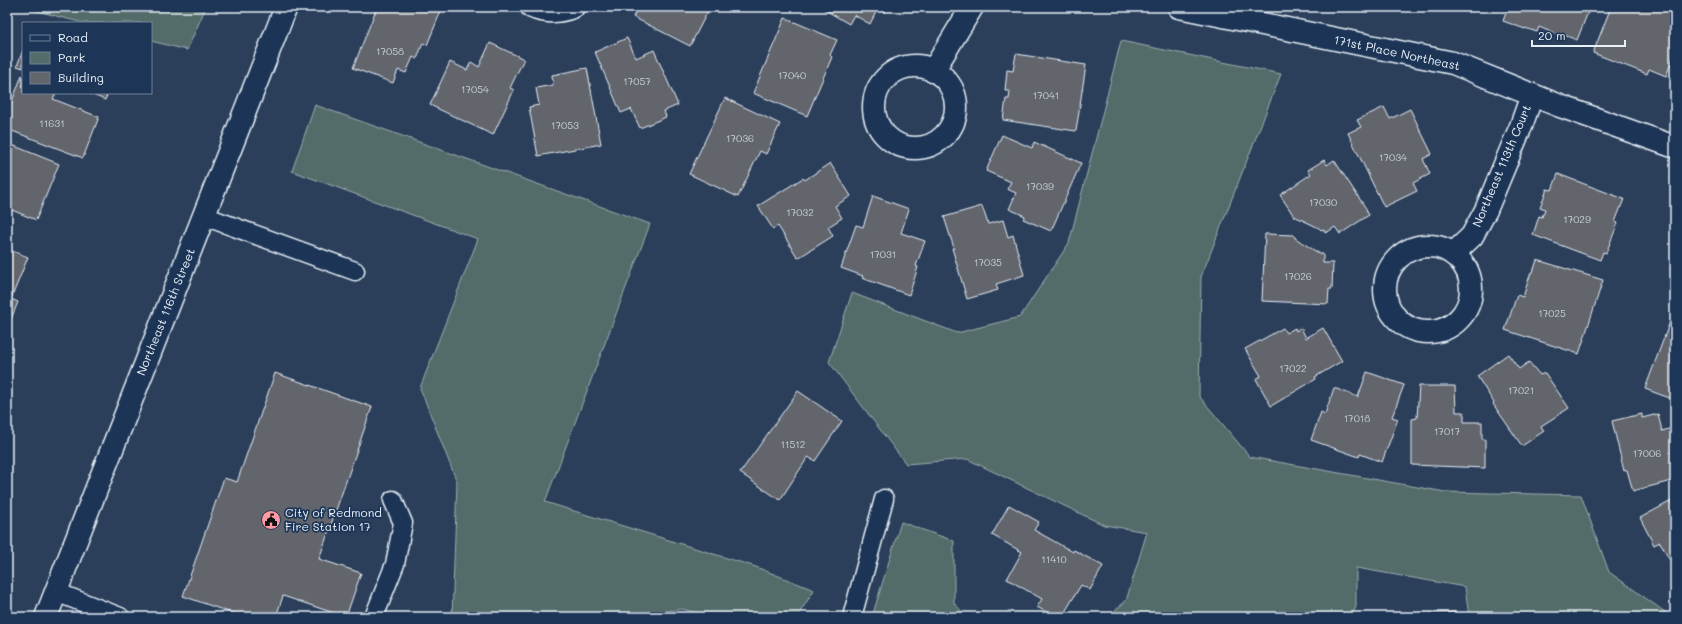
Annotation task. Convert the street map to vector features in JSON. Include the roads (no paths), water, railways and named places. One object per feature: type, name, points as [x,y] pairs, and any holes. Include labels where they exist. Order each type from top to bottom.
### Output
[{"type":"street","name":"Northeast 116th Street","points":[[46,617],[286,7]]},
{"type":"street","points":[[532,7],[540,11],[562,11],[573,7]]},
{"type":"street","points":[[933,71],[972,7]]},
{"type":"street","name":"171st Place Northeast","points":[[1179,7],[1453,63],[1675,147]]},
{"type":"street","name":"Northeast 113th Court","points":[[1453,254],[1472,236],[1486,210],[1521,126],[1532,94]]},
{"type":"lane","points":[[204,216],[355,271]]},
{"type":"lane","points":[[852,617],[884,499]]},
{"type":"lane","points":[[374,617],[395,564],[403,523],[393,500]]},
{"type":"lane","points":[[56,592],[120,617]]},
{"type":"place","name":"City of Redmond Fire Station 17","points":[[271,520]]}]
